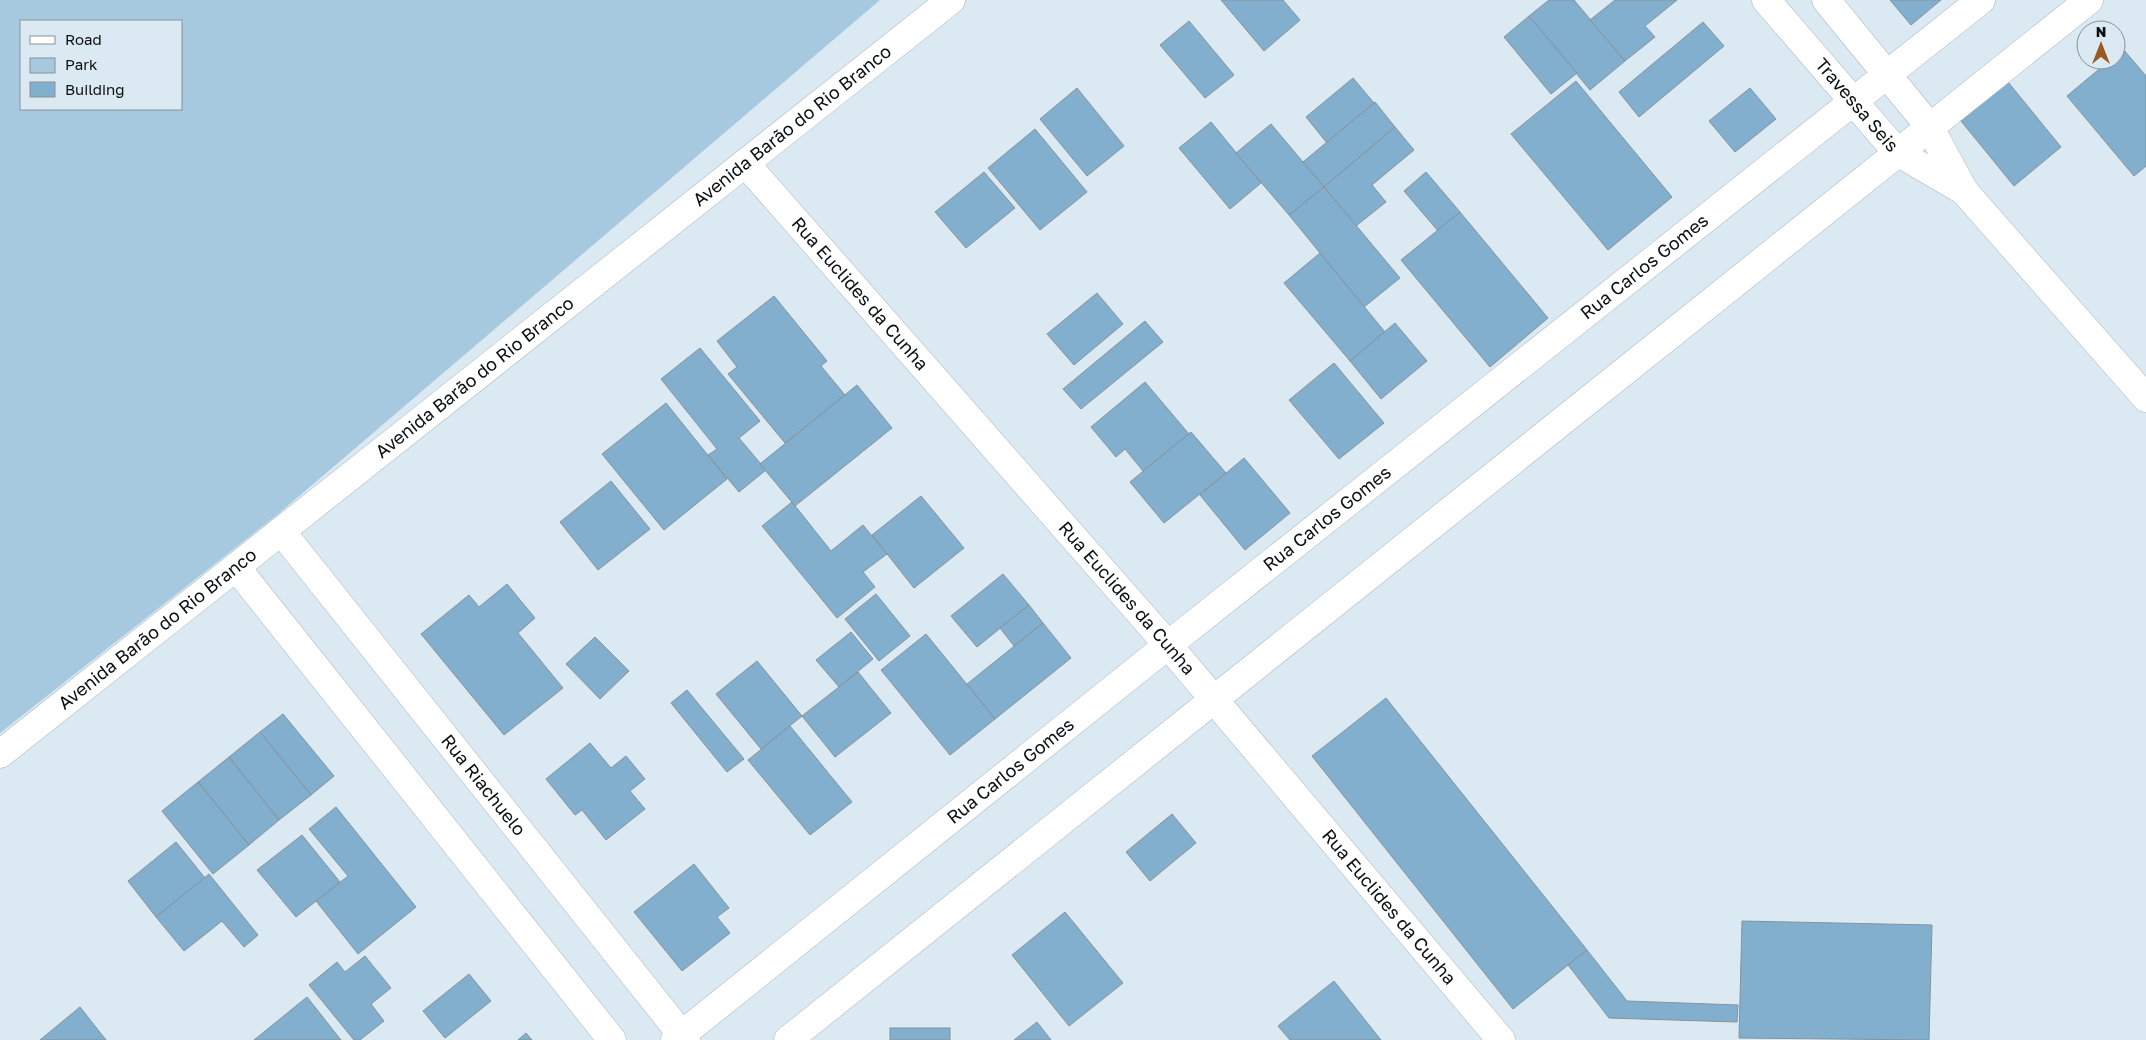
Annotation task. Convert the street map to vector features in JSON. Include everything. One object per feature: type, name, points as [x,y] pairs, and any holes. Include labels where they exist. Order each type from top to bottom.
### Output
[{"type":"street","name":"Avenida Barão do Rio Branco","points":[[0,754],[951,0]]},
{"type":"street","name":"Travessa Seis","points":[[1766,0],[1897,152],[1964,190]]},
{"type":"street","name":"Travessa Seis","points":[[1826,0],[1929,126],[1964,190],[2146,398]]},
{"type":"street","name":"Rua Carlos Gomes","points":[[681,1038],[1168,645],[1981,0]]},
{"type":"street","points":[[788,1040],[2089,0]]},
{"type":"street","name":"Rua Euclides da Cunha","points":[[745,163],[1168,645],[1501,1040]]},
{"type":"street","name":"Rua Riachuelo","points":[[281,531],[681,1038]]},
{"type":"street","points":[[236,567],[612,1040]]},
{"type":"green space","points":[[0,0],[880,0],[277,515],[0,733]]},
{"type":"building","points":[[1221,0],[1283,0],[1300,20],[1264,51]]},
{"type":"building","points":[[1549,0],[1574,0],[1625,61],[1590,90],[1529,16]]},
{"type":"building","points":[[1615,0],[1677,0],[1645,26],[1655,37],[1625,61],[1590,20]]},
{"type":"building","points":[[1890,0],[1941,0],[1911,25]]},
{"type":"building","points":[[1529,16],[1577,73],[1551,94],[1504,37]]},
{"type":"building","points":[[1189,21],[1234,75],[1205,98],[1160,45]]},
{"type":"building","points":[[1703,22],[1724,46],[1639,117],[1619,92]]},
{"type":"building","points":[[2126,53],[2146,76],[2146,166],[2134,176],[2067,96],[2098,70],[2126,70]]},
{"type":"building","points":[[1353,78],[1374,103],[1327,143],[1306,117]]},
{"type":"building","points":[[1576,81],[1672,197],[1608,250],[1511,134]]},
{"type":"building","points":[[2008,82],[2061,147],[2014,186],[1961,121]]},
{"type":"building","points":[[1077,88],[1124,146],[1087,176],[1040,119]]},
{"type":"building","points":[[1750,88],[1776,119],[1735,152],[1709,121]]},
{"type":"building","points":[[1375,102],[1395,127],[1324,187],[1303,162]]},
{"type":"building","points":[[1211,122],[1261,183],[1230,209],[1179,148]]},
{"type":"building","points":[[1271,124],[1324,187],[1289,215],[1236,153]]},
{"type":"building","points":[[1395,127],[1414,150],[1372,185],[1386,202],[1356,226],[1324,187]]},
{"type":"building","points":[[1035,129],[1087,192],[1040,230],[988,168]]},
{"type":"building","points":[[984,172],[1015,208],[966,248],[935,212]]},
{"type":"building","points":[[1426,172],[1460,212],[1438,231],[1404,191]]},
{"type":"building","points":[[1324,187],[1400,278],[1364,307],[1289,215]]},
{"type":"building","points":[[1460,212],[1548,318],[1490,367],[1401,260]]},
{"type":"building","points":[[1320,253],[1385,332],[1350,361],[1284,283]]},
{"type":"building","points":[[1097,293],[1123,324],[1074,365],[1047,334]]},
{"type":"building","points":[[774,296],[827,361],[821,366],[845,395],[785,443],[728,374],[737,367],[717,341]]},
{"type":"building","points":[[1145,321],[1163,342],[1081,409],[1063,389]]},
{"type":"building","points":[[1395,323],[1427,361],[1381,399],[1350,361]]},
{"type":"building","points":[[700,348],[760,421],[739,438],[766,470],[739,492],[708,455],[717,449],[661,379]]},
{"type":"building","points":[[1334,363],[1384,423],[1339,459],[1289,400]]},
{"type":"building","points":[[1145,382],[1189,434],[1143,471],[1125,449],[1116,457],[1091,427]]},
{"type":"building","points":[[857,385],[892,428],[795,506],[760,464]]},
{"type":"building","points":[[666,403],[727,479],[664,530],[602,454]]},
{"type":"building","points":[[1191,432],[1226,473],[1164,523],[1130,482]]},
{"type":"building","points":[[1244,458],[1290,513],[1245,550],[1200,495]]},
{"type":"building","points":[[611,481],[650,529],[598,570],[560,522]]},
{"type":"building","points":[[921,496],[964,548],[914,588],[872,535]]},
{"type":"building","points":[[792,502],[831,551],[863,525],[887,554],[863,572],[875,587],[837,618],[762,526]]},
{"type":"building","points":[[1003,574],[1029,605],[977,647],[951,616]]},
{"type":"building","points":[[507,584],[535,618],[518,633],[563,688],[504,735],[421,634],[469,595],[479,607]]},
{"type":"building","points":[[876,594],[910,636],[879,661],[845,619]]},
{"type":"building","points":[[1029,605],[1043,623],[1014,646],[1000,628]]},
{"type":"building","points":[[1043,623],[1071,658],[995,719],[967,684]]},
{"type":"building","points":[[851,632],[873,659],[839,687],[816,660]]},
{"type":"building","points":[[926,634],[995,719],[950,755],[881,670]]},
{"type":"building","points":[[595,637],[629,671],[600,699],[566,664]]},
{"type":"building","points":[[757,661],[802,716],[761,749],[716,694]]},
{"type":"building","points":[[858,672],[891,713],[835,757],[802,716]]},
{"type":"building","points":[[687,690],[744,759],[727,772],[671,703]]},
{"type":"building","points":[[1386,698],[1587,950],[1513,1009],[1312,756]]},
{"type":"building","points":[[283,714],[334,776],[311,795],[260,732]]},
{"type":"building","points":[[790,726],[852,802],[810,835],[748,760]]},
{"type":"building","points":[[260,732],[311,795],[279,820],[229,757]]},
{"type":"building","points":[[590,743],[611,768],[626,756],[645,779],[630,791],[645,809],[606,840],[582,810],[575,815],[546,779]]},
{"type":"building","points":[[229,757],[279,820],[249,845],[198,782]]},
{"type":"building","points":[[198,782],[249,845],[213,874],[162,811]]},
{"type":"building","points":[[336,807],[416,907],[358,954],[316,901],[348,876],[309,829]]},
{"type":"building","points":[[1172,814],[1196,843],[1150,881],[1126,852]]},
{"type":"building","points":[[302,835],[340,882],[296,917],[257,870]]},
{"type":"building","points":[[176,842],[205,878],[156,917],[128,881]]},
{"type":"building","points":[[694,864],[729,908],[717,917],[730,933],[682,971],[634,912]]},
{"type":"building","points":[[209,874],[258,935],[244,947],[222,921],[184,951],[156,917]]},
{"type":"building","points":[[1065,912],[1123,983],[1069,1026],[1012,955]]},
{"type":"building","points":[[1742,921],[1932,925],[1929,1040],[1739,1038]]},
{"type":"building","points":[[1587,950],[1627,1001],[1738,1005],[1737,1022],[1609,1018],[1568,965]]},
{"type":"building","points":[[365,956],[391,988],[371,1004],[384,1021],[360,1040],[354,1040],[309,985],[337,962],[345,972]]},
{"type":"building","points":[[469,974],[491,1001],[445,1038],[423,1011]]},
{"type":"building","points":[[1334,981],[1381,1040],[1290,1040],[1278,1026]]},
{"type":"building","points":[[307,997],[341,1040],[254,1040]]},
{"type":"building","points":[[80,1007],[106,1040],[40,1040]]},
{"type":"building","points":[[1037,1022],[1051,1040],[1014,1040]]},
{"type":"building","points":[[890,1028],[950,1028],[950,1040],[890,1040]]},
{"type":"building","points":[[526,1033],[532,1040],[518,1040]]}]
